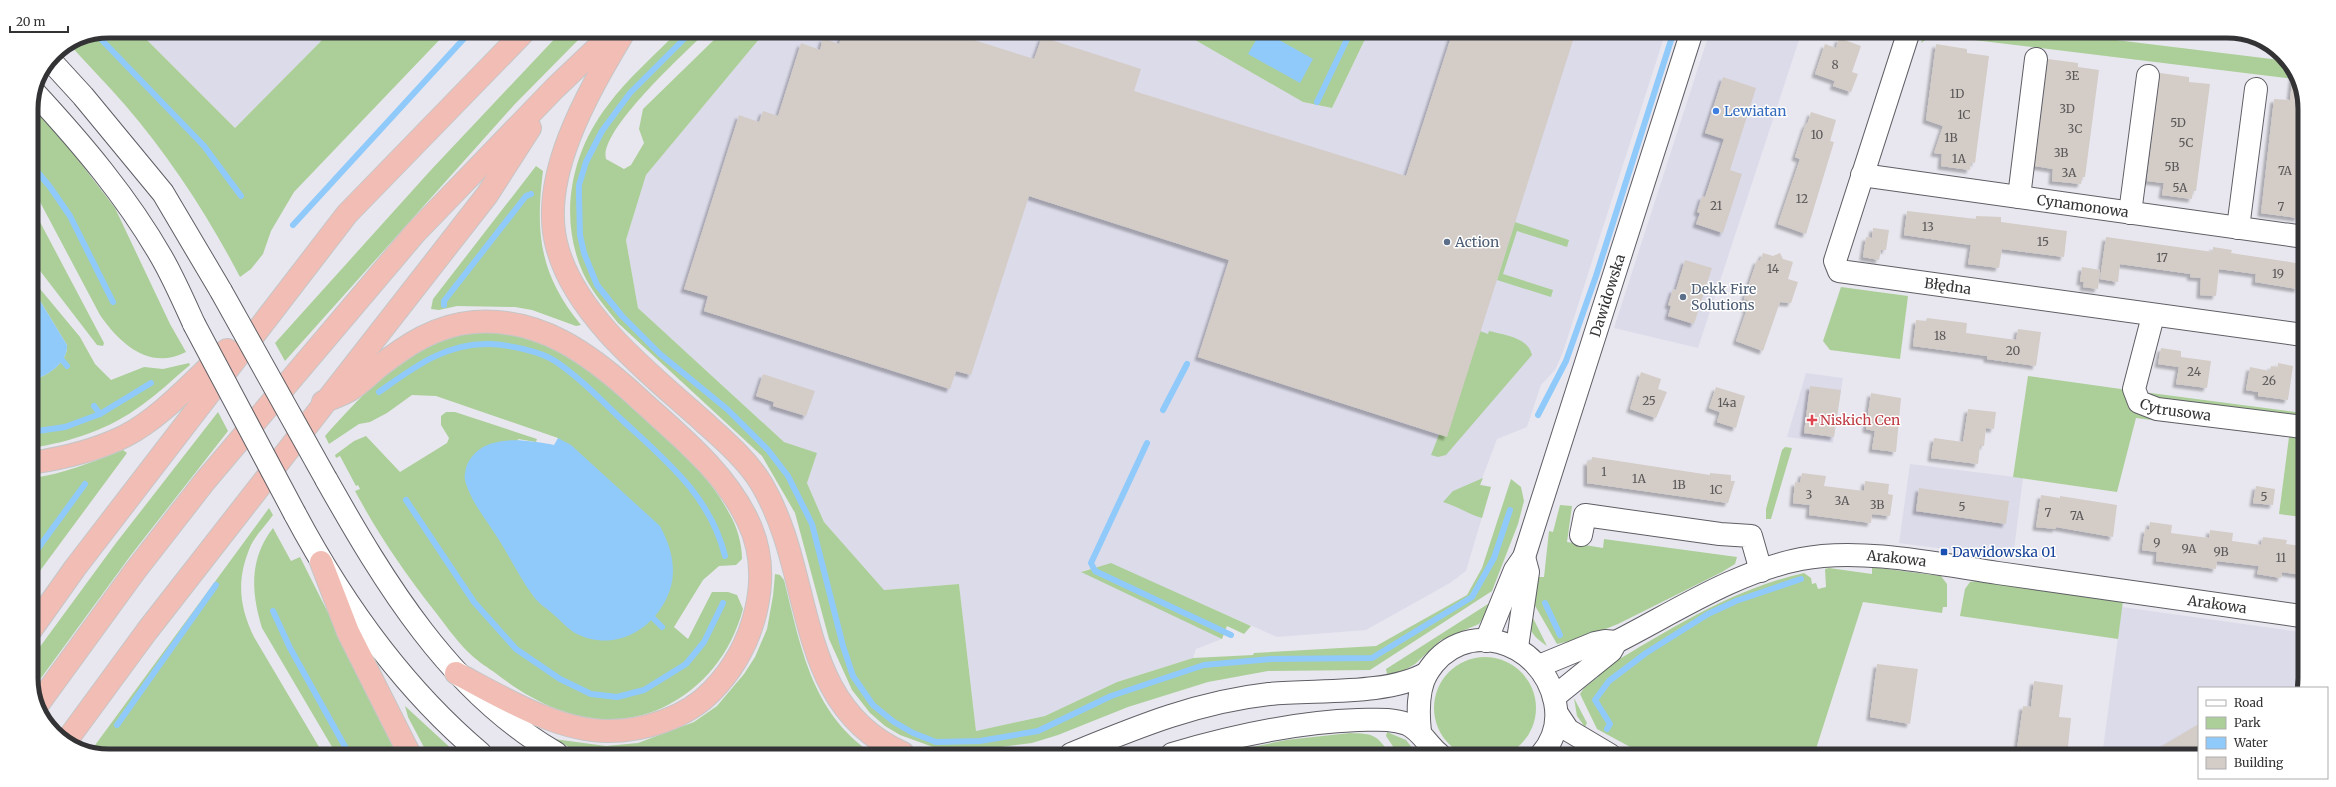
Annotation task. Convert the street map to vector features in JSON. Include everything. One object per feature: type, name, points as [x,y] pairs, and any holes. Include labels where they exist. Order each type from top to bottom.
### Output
[{"type":"highway","points":[[38,620],[80,561],[347,214],[518,38]]},
{"type":"highway","points":[[41,700],[135,571],[205,481],[415,233],[555,88],[608,38]]},
{"type":"highway","points":[[621,38],[605,65],[573,129],[559,169],[554,200],[554,220],[558,250],[568,278],[588,310],[629,352],[756,474],[775,508],[787,539],[818,657],[830,687],[843,707],[861,727],[881,742],[894,749]]},
{"type":"highway","points":[[70,736],[147,631],[323,402],[487,195],[555,88]]},
{"type":"highway","points":[[38,461],[95,449],[126,435],[155,415],[276,306]]},
{"type":"highway","points":[[323,402],[352,389],[402,348],[440,329],[472,322],[497,321],[524,325],[544,331],[581,351],[610,373],[714,469],[736,498],[750,523],[757,549],[760,584],[756,611],[747,638],[730,669],[711,692],[676,716],[646,727],[606,731],[586,729],[523,708],[456,673]]},
{"type":"highway","points":[[321,562],[348,632],[407,749]]},
{"type":"street","name":"Dawidowska","points":[[1486,640],[1515,570],[1524,557],[1690,38]]},
{"type":"street","name":"Błędna","points":[[1907,38],[1835,261],[1839,271],[2298,335]]},
{"type":"street","points":[[2019,197],[2036,59]]},
{"type":"street","points":[[55,64],[163,193],[221,291],[373,562],[456,673],[533,740],[549,749]]},
{"type":"street","points":[[2130,213],[2148,76]]},
{"type":"street","points":[[2238,228],[2256,89]]},
{"type":"street","points":[[39,97],[68,129],[124,198],[163,260],[194,324],[321,562],[364,626],[413,689],[451,728],[475,749]]},
{"type":"street","name":"Cynamonowa","points":[[1862,175],[2298,236]]},
{"type":"street","name":"Cytrusowa","points":[[2153,316],[2134,389],[2140,402],[2157,409],[2298,426]]},
{"type":"street","points":[[1581,535],[1585,515],[1720,534],[1751,536],[1761,571]]},
{"type":"street","name":"Arakowa","points":[[1616,642],[1730,583],[1761,571],[1802,559],[1853,554],[2298,615]]},
{"type":"street","name":"Dawidowska","points":[[1516,647],[1528,572],[1524,557]]},
{"type":"street","points":[[1430,747],[1418,708],[1421,688],[1427,673],[1440,658],[1458,646],[1468,642],[1486,640],[1498,641],[1516,647],[1531,657],[1539,666],[1547,680],[1556,706],[1568,730],[1600,749]]},
{"type":"street","points":[[1539,666],[1595,643],[1605,641],[1616,642],[1610,651],[1556,706],[1553,737],[1545,749]]},
{"type":"street","points":[[1083,749],[1151,721],[1204,705],[1268,694],[1404,684],[1427,673]]},
{"type":"street","points":[[1190,749],[1252,732],[1333,721],[1395,721],[1414,728],[1430,747]]},
{"type":"shaded area","points":[[145,38],[324,38],[235,128]]},
{"type":"shaded area","name":"Action","points":[[760,38],[1192,38],[1303,102],[1332,108],[1366,38],[1664,38],[1563,352],[1555,370],[1541,385],[1527,427],[1497,439],[1480,484],[1491,487],[1466,571],[1450,583],[1366,630],[1277,637],[1111,564],[1082,571],[1222,639],[1196,649],[1193,658],[1117,682],[1045,716],[976,731],[959,584],[884,590],[824,522],[807,483],[816,453],[784,442],[638,308],[626,240],[646,175]]},
{"type":"shaded area","points":[[1708,38],[1800,38],[1698,348],[1614,328]]},
{"type":"shaded area","points":[[1806,373],[1843,378],[1833,443],[1787,437]]},
{"type":"shaded area","points":[[1910,464],[2023,478],[2013,558],[1899,543]]},
{"type":"shaded area","points":[[2122,607],[2298,632],[2297,687],[2198,687],[2198,749],[2103,749]]},
{"type":"green space","points":[[145,38],[235,128],[324,38],[441,38],[294,192],[271,231],[263,254],[251,269],[240,277],[215,232],[173,166],[142,125],[73,48],[82,43],[95,39]]},
{"type":"green space","points":[[555,38],[580,38],[515,104],[285,361],[275,343],[430,171]]},
{"type":"green space","points":[[671,38],[700,38],[646,92],[615,130],[607,146],[606,159],[624,169],[631,165],[644,143],[639,129],[643,109],[716,38],[760,38],[646,175],[626,240],[638,308],[784,442],[817,453],[807,483],[824,522],[884,590],[959,584],[976,731],[1045,716],[1117,682],[1193,658],[1376,646],[1467,595],[1482,568],[1511,479],[1521,487],[1524,501],[1518,524],[1492,591],[1370,670],[1268,671],[1208,682],[1128,707],[1058,735],[1032,743],[986,749],[938,749],[900,735],[885,726],[870,713],[852,690],[829,639],[795,513],[762,456],[618,323],[599,300],[583,273],[575,252],[571,230],[570,208],[572,186],[577,164],[595,123],[616,95]]},
{"type":"green space","points":[[1192,38],[1366,38],[1332,108],[1303,102]]},
{"type":"green space","points":[[1923,38],[1928,38],[1921,43]]},
{"type":"green space","points":[[1957,38],[2100,38],[2278,60],[2291,78]]},
{"type":"green space","points":[[38,114],[56,131],[115,208],[170,324],[186,352],[173,357],[160,358],[137,352],[117,336],[100,315],[38,198]]},
{"type":"green space","points":[[536,166],[543,171],[540,215],[541,234],[549,271],[567,307],[581,325],[576,326],[532,310],[515,307],[457,306],[439,310],[431,309],[433,299]]},
{"type":"green space","points":[[38,218],[104,343],[103,346],[97,345],[38,268]]},
{"type":"green space","points":[[1515,222],[1569,240],[1567,247],[1517,231],[1503,274],[1553,290],[1551,297],[1497,280]]},
{"type":"green space","points":[[38,286],[80,337],[95,364],[111,380],[144,367],[163,369],[189,363],[190,365],[148,400],[117,421],[103,428],[75,438],[38,447],[38,379],[50,372],[60,363],[64,358],[67,345],[38,297]]},
{"type":"green space","points":[[1841,287],[1908,296],[1900,359],[1830,350],[1823,341]]},
{"type":"green space","points":[[1480,331],[1488,334],[1489,331],[1515,338],[1526,344],[1532,355],[1446,455],[1438,457],[1431,455]]},
{"type":"green space","points":[[476,332],[498,333],[541,343],[561,352],[584,366],[616,392],[692,463],[712,487],[732,518],[740,541],[742,559],[736,565],[719,566],[703,580],[674,627],[688,639],[712,592],[728,592],[737,595],[743,609],[738,625],[714,668],[691,690],[662,708],[640,716],[617,719],[595,718],[574,714],[552,707],[532,697],[513,686],[477,660],[454,636],[402,567],[382,537],[355,491],[360,489],[358,485],[356,486],[340,456],[336,458],[335,455],[354,441],[366,436],[400,472],[447,443],[449,438],[441,425],[441,416],[446,412],[455,412],[537,439],[536,442],[518,439],[534,598],[558,438],[436,396],[412,395],[387,413],[370,422],[359,424],[329,444],[325,436],[364,394],[393,368],[425,347],[443,339]]},
{"type":"green space","points":[[2028,376],[2128,390],[2298,430],[2298,516],[2279,514],[2289,437],[2136,418],[2117,492],[2013,477]]},
{"type":"green space","points":[[2143,392],[2298,412],[2298,421],[2169,405]]},
{"type":"green space","points":[[218,412],[228,431],[131,555],[38,682],[38,649],[116,543]]},
{"type":"green space","points":[[1785,447],[1792,448],[1771,519],[1766,519],[1766,509],[1782,450]]},
{"type":"green space","points":[[123,450],[127,453],[38,574],[38,477],[55,474]]},
{"type":"green space","points":[[1483,478],[1480,485],[1491,487],[1482,518],[1443,502],[1453,491]]},
{"type":"green space","points":[[1560,505],[1572,506],[1567,542],[1603,548],[1604,539],[1737,557],[1735,564],[1618,624],[1580,639],[1557,644],[1534,604],[1539,577],[1544,577],[1549,531],[1553,532]]},
{"type":"green space","points":[[269,508],[273,515],[253,541],[246,557],[243,569],[241,592],[245,614],[254,637],[320,749],[109,749],[93,747]]},
{"type":"green space","points":[[273,528],[291,561],[300,557],[379,714],[394,749],[333,749],[262,628],[258,615],[254,589],[254,576],[256,564],[265,540]]},
{"type":"green space","points":[[1111,563],[1251,626],[1244,634],[1227,626],[1222,639],[1081,572]]},
{"type":"green space","points":[[1872,567],[1941,576],[1947,584],[1947,607],[1943,607],[1942,613],[1863,602],[1816,749],[1634,749],[1597,729],[1580,694],[1584,688],[1598,677],[1596,673],[1670,629],[1749,590],[1804,573],[1811,578],[1812,584],[1816,583],[1818,589],[1826,587],[1825,569],[1829,568],[1872,574]]},
{"type":"green space","points":[[775,574],[780,575],[784,580],[796,629],[811,676],[834,718],[851,736],[866,749],[573,749],[554,739],[606,746],[638,743],[694,722],[717,706],[744,674],[755,657],[767,629]]},
{"type":"green space","points":[[1983,580],[2123,601],[2118,639],[1960,616],[1965,589],[1970,582]]},
{"type":"green space","points":[[1488,604],[1492,605],[1479,624],[1441,640],[1415,664],[1403,671],[1387,674],[1386,669]]},
{"type":"green space","points":[[1532,616],[1547,646],[1531,631],[1528,624]]},
{"type":"green space","points":[[1475,658],[1495,658],[1513,665],[1528,680],[1535,698],[1535,718],[1532,728],[1528,736],[1515,749],[1455,749],[1442,736],[1435,718],[1435,698],[1442,680],[1457,665]]},
{"type":"green space","points":[[1574,698],[1587,723],[1585,727],[1577,716]]},
{"type":"green space","points":[[405,706],[452,749],[425,749],[408,717]]},
{"type":"green space","points":[[1387,732],[1406,740],[1413,749],[1395,749],[1386,736]]},
{"type":"green space","points":[[1350,733],[1364,734],[1374,736],[1386,749],[1243,749],[1286,740]]},
{"type":"water","points":[[1257,38],[1276,38],[1313,59],[1300,83],[1248,54]]},
{"type":"water","points":[[38,297],[67,345],[64,358],[55,368],[38,379]]},
{"type":"water","points":[[558,438],[571,445],[660,526],[669,547],[672,557],[673,578],[667,598],[661,608],[644,627],[623,638],[599,640],[587,638],[575,633],[538,602],[525,584],[467,488],[465,472],[467,465],[474,454],[483,447],[494,443],[518,440],[554,445]]},
{"type":"building","points":[[823,38],[839,44],[841,38],[968,38],[1034,59],[1042,38],[1045,38],[1141,69],[1134,91],[1406,176],[1451,38],[1574,38],[1447,437],[1198,357],[1229,260],[1029,196],[971,375],[956,371],[950,389],[704,311],[708,296],[684,289],[739,115],[759,122],[763,111],[778,116],[801,43],[820,50]]},
{"type":"building","points":[[1839,38],[1861,46],[1852,72],[1858,74],[1851,92],[1833,86],[1835,81],[1815,74],[1825,44],[1836,48]]},
{"type":"building","points":[[1936,44],[1967,49],[1967,53],[1989,56],[1975,163],[1971,162],[1970,170],[1941,166],[1942,154],[1934,153],[1943,126],[1926,120]]},
{"type":"building","points":[[2048,59],[2078,63],[2078,67],[2099,70],[2085,177],[2082,177],[2081,184],[2052,181],[2053,169],[2035,166]]},
{"type":"building","points":[[2160,73],[2189,77],[2189,82],[2210,84],[2196,191],[2193,191],[2192,199],[2162,195],[2164,183],[2147,181]]},
{"type":"building","points":[[1723,77],[1756,88],[1730,170],[1742,174],[1723,233],[1696,224],[1700,213],[1697,212],[1702,196],[1705,197],[1724,139],[1705,133]]},
{"type":"building","points":[[2292,81],[2296,91],[2298,104],[2298,218],[2261,213],[2274,99],[2290,100]]},
{"type":"building","points":[[1811,112],[1836,120],[1830,141],[1834,142],[1806,234],[1778,224],[1800,159],[1795,157]]},
{"type":"building","points":[[1907,211],[1976,219],[1976,216],[2001,217],[2001,222],[2067,231],[2064,257],[2002,249],[1999,268],[1968,264],[1971,245],[1904,235]]},
{"type":"building","points":[[1873,228],[1889,230],[1886,250],[1881,250],[1879,260],[1863,257],[1866,237],[1872,238]]},
{"type":"building","points":[[2106,237],[2213,252],[2213,247],[2232,250],[2231,253],[2298,263],[2298,289],[2255,282],[2256,274],[2219,269],[2216,296],[2200,295],[2201,278],[2190,277],[2191,274],[2120,264],[2118,282],[2100,279]]},
{"type":"building","points":[[1763,253],[1773,256],[1780,253],[1783,259],[1793,262],[1788,279],[1798,282],[1791,303],[1780,302],[1763,351],[1736,341],[1747,309],[1745,308],[1748,300],[1744,299],[1757,260],[1760,261]]},
{"type":"building","points":[[1685,260],[1712,268],[1694,324],[1668,316],[1671,306],[1668,305],[1673,289],[1676,290]]},
{"type":"building","points":[[2082,267],[2100,270],[2098,289],[2083,287],[2084,282],[2080,282]]},
{"type":"building","points":[[1927,318],[1967,323],[1966,333],[2016,340],[2018,329],[2041,332],[2036,366],[1987,359],[1987,356],[1913,346],[1916,320],[1926,321]]},
{"type":"building","points":[[2161,348],[2181,351],[2181,357],[2211,361],[2207,388],[2176,384],[2179,367],[2158,364]]},
{"type":"building","points":[[2278,363],[2293,366],[2288,400],[2258,396],[2258,392],[2246,390],[2250,367],[2270,371],[2271,366],[2278,367]]},
{"type":"building","points":[[1641,372],[1661,379],[1658,389],[1667,392],[1656,418],[1630,409]]},
{"type":"building","points":[[763,374],[815,391],[806,416],[773,406],[774,402],[756,396]]},
{"type":"building","points":[[1810,386],[1841,390],[1834,437],[1804,433]]},
{"type":"building","points":[[1716,387],[1745,396],[1736,428],[1717,422],[1720,412],[1709,408]]},
{"type":"building","points":[[1871,393],[1901,398],[1896,452],[1872,449],[1875,431],[1866,429]]},
{"type":"building","points":[[1968,409],[1996,412],[1994,429],[1986,428],[1984,446],[1980,446],[1978,464],[1931,458],[1934,438],[1963,442]]},
{"type":"building","points":[[1592,457],[1710,475],[1710,473],[1731,475],[1731,481],[1735,481],[1728,503],[1587,483],[1587,461],[1591,462]]},
{"type":"building","points":[[1802,473],[1826,476],[1824,486],[1864,491],[1865,481],[1889,484],[1888,494],[1893,495],[1890,516],[1872,514],[1871,523],[1809,515],[1810,505],[1793,503],[1795,482],[1800,483]]},
{"type":"building","points":[[2256,486],[2275,489],[2273,505],[2253,503]]},
{"type":"building","points":[[1919,488],[2009,501],[2006,524],[1916,511]]},
{"type":"building","points":[[2041,495],[2060,498],[2060,496],[2117,505],[2113,537],[2056,527],[2056,529],[2036,527]]},
{"type":"building","points":[[2150,522],[2172,525],[2171,533],[2209,538],[2210,530],[2233,533],[2232,541],[2261,545],[2263,537],[2287,540],[2286,544],[2298,546],[2298,574],[2282,572],[2281,578],[2257,574],[2259,566],[2217,561],[2216,569],[2156,561],[2157,552],[2142,550],[2145,529],[2149,530]]},
{"type":"building","points":[[1877,664],[1918,669],[1910,724],[1870,717]]},
{"type":"building","points":[[2034,681],[2063,685],[2059,717],[2071,718],[2068,749],[2017,749],[2023,706],[2031,707]]},
{"type":"building","points":[[2198,725],[2198,749],[2157,749]]},
{"type":"waterway","points":[[293,225],[464,38]]},
{"type":"waterway","points":[[685,38],[630,93],[602,131],[586,162],[579,185],[580,235],[584,253],[597,285],[622,316],[660,354],[727,409],[768,450],[788,476],[812,524],[843,646],[853,676],[873,705],[894,722],[913,733],[936,742],[980,741],[1038,731],[1111,696],[1204,665],[1271,659],[1372,658],[1472,597],[1494,558],[1510,510]]},
{"type":"waterway","points":[[1317,102],[1348,38]]},
{"type":"waterway","points":[[1538,415],[1566,361],[1596,276],[1672,38]]},
{"type":"waterway","points":[[101,39],[204,146],[241,196]]},
{"type":"waterway","points":[[38,172],[70,216],[113,302]]},
{"type":"waterway","points":[[444,305],[444,301],[526,196],[531,194]]},
{"type":"waterway","points":[[379,392],[431,358],[459,347],[491,344],[524,349],[549,357],[564,367],[589,388],[654,449],[684,480],[709,515],[718,534],[725,556]]},
{"type":"waterway","points":[[63,361],[67,366]]},
{"type":"waterway","points":[[1163,410],[1187,364]]},
{"type":"waterway","points":[[38,431],[65,427],[100,414],[151,383]]},
{"type":"waterway","points":[[94,406],[100,414]]},
{"type":"waterway","points":[[1147,443],[1091,563],[1095,571],[1231,635]]},
{"type":"waterway","points":[[38,548],[85,484]]},
{"type":"waterway","points":[[406,500],[474,602],[516,649],[560,679],[591,694],[617,697],[644,690],[686,664],[704,642],[723,603]]},
{"type":"waterway","points":[[1607,729],[1610,724],[1595,700],[1609,681],[1646,653],[1708,614],[1736,601],[1801,579]]},
{"type":"waterway","points":[[117,725],[216,585]]},
{"type":"waterway","points":[[1545,603],[1560,635]]},
{"type":"waterway","points":[[273,611],[290,648],[346,749]]},
{"type":"waterway","points":[[654,619],[662,627]]},
{"type":"place","name":"Lewiatan","points":[[1716,111]]},
{"type":"place","name":"Action","points":[[1447,242]]},
{"type":"place","name":"Dekk Fire Solutions","points":[[1683,297]]},
{"type":"place","name":"Niskich Cen","points":[[1812,420]]},
{"type":"place","name":"Dawidowska 01","points":[[1944,552]]}]
